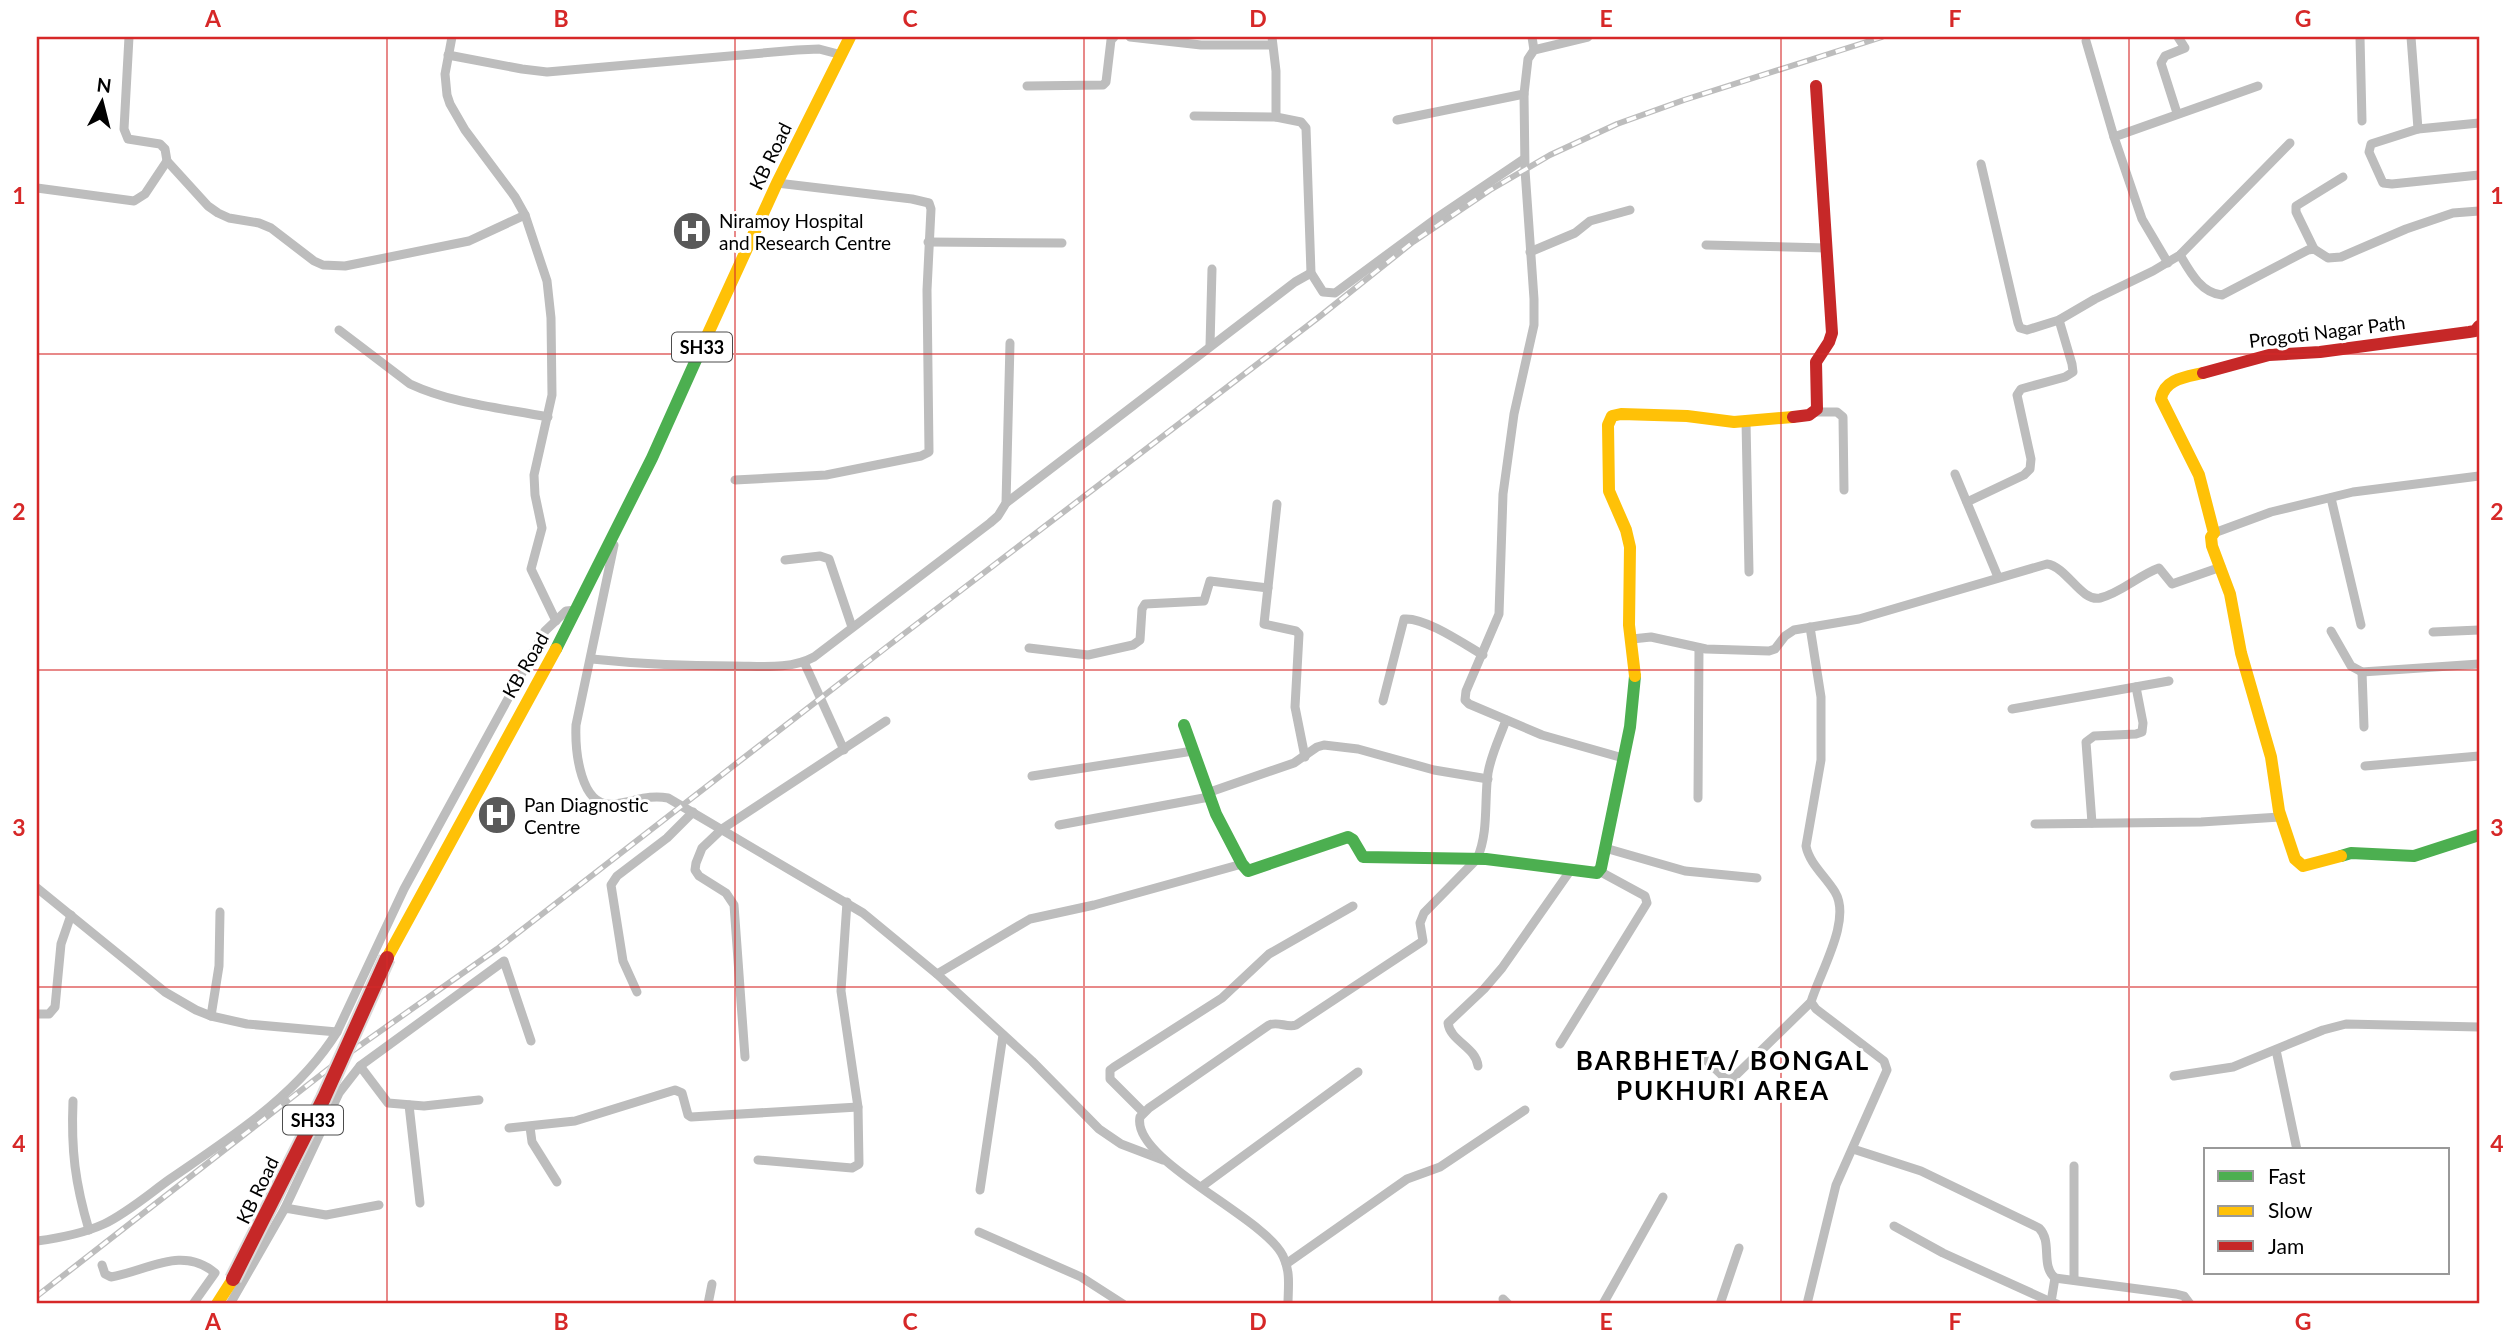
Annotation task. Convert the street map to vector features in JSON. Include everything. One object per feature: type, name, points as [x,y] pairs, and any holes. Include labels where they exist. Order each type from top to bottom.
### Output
[{"type":"street","points":[[129,37],[125,135],[128,139],[160,144],[165,149],[167,161],[208,206],[229,218],[271,228],[314,261],[345,266],[470,241],[526,215]]},
{"type":"street","points":[[452,37],[445,84],[450,104],[465,130],[516,197],[526,215],[544,267],[550,299],[552,396],[534,474],[542,528],[531,569],[556,621]]},
{"type":"street","name":"KB Road","points":[[217,1304],[246,1255],[324,1098],[387,958],[577,610],[652,458],[777,183],[850,37]]},
{"type":"street","points":[[1027,86],[1103,85],[1106,82],[1111,40],[1114,37]]},
{"type":"street","points":[[1130,37],[1219,46],[1272,41],[1276,71],[1276,117]]},
{"type":"street","points":[[1532,37],[1534,50],[1528,59],[1524,94],[1524,159],[1534,325],[1514,414],[1503,494],[1499,614],[1466,691],[1465,700],[1469,705],[1551,738],[1623,758]]},
{"type":"street","points":[[1534,50],[1588,37]]},
{"type":"street","points":[[2178,113],[2161,63],[2165,56],[2185,48],[2179,37]]},
{"type":"street","points":[[2360,37],[2362,121]]},
{"type":"street","points":[[2411,37],[2418,129]]},
{"type":"street","points":[[2086,41],[2114,138],[2142,219],[2168,263]]},
{"type":"street","points":[[448,55],[547,72],[806,49],[842,55]]},
{"type":"street","points":[[1814,412],[1818,404],[1817,359],[1832,338],[1816,86]]},
{"type":"street","points":[[2114,138],[2258,86]]},
{"type":"street","points":[[1397,120],[1524,94]]},
{"type":"street","points":[[1194,116],[1276,117],[1301,122],[1306,128],[1311,272],[1323,292],[1335,293],[1438,217],[1524,159]]},
{"type":"street","points":[[2479,123],[2418,129],[2371,144],[2369,152],[2383,183],[2479,175]]},
{"type":"street","points":[[1981,164],[2020,328],[2027,330],[2059,320],[2180,256],[2290,143]]},
{"type":"street","points":[[37,188],[134,201],[145,194],[167,161]]},
{"type":"street","points":[[2343,177],[2295,208],[2314,249],[2328,258],[2341,257],[2406,229],[2454,213],[2479,211]]},
{"type":"street","points":[[735,480],[826,475],[921,456],[929,452],[929,203],[923,200],[777,183]]},
{"type":"street","points":[[1530,252],[1575,233],[1590,221],[1630,210]]},
{"type":"street","points":[[928,242],[1062,243]]},
{"type":"street","points":[[1706,245],[1826,248]]},
{"type":"street","points":[[2180,256],[2199,282],[2214,294],[2222,295],[2314,249]]},
{"type":"street","points":[[1210,346],[1212,269]]},
{"type":"street","points":[[592,659],[672,665],[779,666],[804,662],[990,523],[1006,503],[1311,272]]},
{"type":"street","points":[[1967,502],[2024,475],[2030,469],[2031,459],[2017,395],[2021,389],[2065,377],[2073,372],[2059,320]]},
{"type":"street","name":"Progoti Nagar Path","points":[[2214,533],[2199,475],[2161,399],[2163,388],[2179,379],[2269,355],[2320,352],[2456,334],[2475,331],[2479,326]]},
{"type":"street","points":[[339,330],[410,384],[422,389],[446,398],[548,417]]},
{"type":"street","points":[[1006,503],[1010,343]]},
{"type":"street","points":[[1599,871],[1634,700],[1635,658],[1629,625],[1628,538],[1609,491],[1609,420],[1612,416],[1621,414],[1746,421],[1809,415],[1814,412],[1837,412],[1843,417],[1844,490]]},
{"type":"street","points":[[1746,421],[1749,572]]},
{"type":"street","points":[[1955,474],[1998,577]]},
{"type":"street","points":[[2479,476],[2353,492],[2271,512],[2214,533],[2211,542],[2230,594],[2241,653],[2271,757],[2280,817],[2295,859],[2302,866],[2351,853],[2424,855],[2459,839],[2479,835]]},
{"type":"street","points":[[2331,498],[2361,625]]},
{"type":"street","points":[[1277,504],[1264,624],[1296,631],[1300,637],[1295,707],[1305,757]]},
{"type":"street","points":[[618,526],[592,659],[578,709],[575,740],[591,797],[604,804],[643,797],[668,798],[847,902],[937,974],[1032,1061],[1099,1129],[1121,1144],[1163,1160],[1270,1239],[1283,1254],[1289,1273],[1288,1304]]},
{"type":"street","points":[[785,560],[820,556],[829,559],[852,627]]},
{"type":"street","points":[[1632,639],[1651,637],[1699,648],[1769,651],[1775,649],[1789,632],[1859,619],[2047,564],[2054,565],[2093,598],[2107,595],[2159,568],[2172,584],[2221,567]]},
{"type":"street","points":[[1029,649],[1088,655],[1133,645],[1140,640],[1142,609],[1145,604],[1204,601],[1210,581],[1268,588]]},
{"type":"street","points":[[37,1241],[89,1230],[120,1214],[251,1121],[311,1069],[337,1032],[404,889],[545,631],[566,611],[577,610]]},
{"type":"street","points":[[1383,701],[1404,619],[1412,618],[1431,626],[1483,654]]},
{"type":"street","points":[[1705,1059],[1726,1079],[1732,1079],[1811,1002],[1836,935],[1840,913],[1837,894],[1808,854],[1806,846],[1821,760],[1820,687],[1810,627]]},
{"type":"street","points":[[2433,632],[2479,630]]},
{"type":"street","points":[[2331,631],[2351,666],[2362,672],[2479,664]]},
{"type":"street","points":[[1698,798],[1699,648]]},
{"type":"street","points":[[804,662],[844,750]]},
{"type":"street","points":[[2362,672],[2364,727]]},
{"type":"street","points":[[2012,709],[2169,681]]},
{"type":"street","points":[[2092,823],[2086,742],[2094,736],[2142,732],[2143,723],[2136,687]]},
{"type":"street","points":[[1163,1160],[1141,1131],[1139,1123],[1143,1112],[1269,1025],[1296,1025],[1423,941],[1420,923],[1424,913],[1476,859],[1485,824],[1488,779],[1506,720]]},
{"type":"street","points":[[745,1057],[734,905],[726,893],[699,876],[695,870],[697,855],[722,829],[886,721]]},
{"type":"street","points":[[1184,725],[1208,795],[1245,869],[1253,871],[1348,836],[1363,857],[1476,859],[1590,874],[1599,871],[1645,896],[1647,903],[1560,1044]]},
{"type":"street","points":[[1059,825],[1208,795],[1305,757],[1317,747],[1333,745],[1358,749],[1441,772],[1488,779]]},
{"type":"street","points":[[1032,776],[1193,751]]},
{"type":"street","points":[[2365,766],[2479,756]]},
{"type":"street","points":[[637,992],[623,961],[611,885],[617,876],[667,838],[694,812]]},
{"type":"street","points":[[2035,824],[2201,822],[2280,817]]},
{"type":"street","points":[[1605,848],[1685,871],[1757,878]]},
{"type":"street","points":[[937,974],[1030,919],[1094,905],[1241,864]]},
{"type":"street","points":[[1478,1066],[1475,1056],[1450,1030],[1448,1023],[1503,968],[1570,871]]},
{"type":"street","points":[[37,888],[165,992],[211,1016],[247,1024],[337,1032]]},
{"type":"street","points":[[758,1160],[856,1167],[860,1160],[858,1107],[841,991],[847,902]]},
{"type":"street","points":[[1143,1112],[1110,1079],[1110,1070],[1222,998],[1269,954],[1353,906]]},
{"type":"street","points":[[211,1016],[219,966],[220,912]]},
{"type":"street","points":[[37,1014],[49,1014],[55,1007],[61,944],[71,915]]},
{"type":"street","points":[[230,1304],[285,1208],[339,1093],[360,1066],[504,961],[531,1041]]},
{"type":"street","points":[[1807,1304],[1827,1215],[1841,1172],[1885,1076],[1886,1066],[1884,1060],[1816,1010],[1811,1002]]},
{"type":"street","points":[[2174,1076],[2233,1067],[2323,1030],[2346,1024],[2479,1027]]},
{"type":"street","points":[[980,1190],[1003,1035]]},
{"type":"street","points":[[2276,1050],[2297,1148]]},
{"type":"street","points":[[360,1066],[384,1100],[409,1105],[480,1100]]},
{"type":"street","points":[[1201,1187],[1358,1072]]},
{"type":"street","points":[[509,1128],[575,1121],[675,1090],[682,1093],[688,1115],[691,1117],[858,1107]]},
{"type":"street","points":[[73,1101],[73,1163],[78,1194],[89,1230]]},
{"type":"street","points":[[409,1105],[420,1203]]},
{"type":"street","points":[[1286,1264],[1407,1179],[1440,1167],[1525,1110]]},
{"type":"street","points":[[530,1126],[532,1142],[557,1182]]},
{"type":"street","points":[[1853,1149],[1921,1171],[2039,1228],[2046,1239],[2048,1268],[2055,1278],[2054,1303],[1943,1253],[1894,1227]]},
{"type":"street","points":[[2074,1166],[2074,1280]]},
{"type":"street","points":[[1603,1304],[1663,1196]]},
{"type":"street","points":[[285,1208],[326,1215],[379,1205]]},
{"type":"street","points":[[979,1232],[1081,1277],[1124,1304]]},
{"type":"street","points":[[1720,1304],[1739,1248]]},
{"type":"street","points":[[102,1265],[105,1274],[111,1277],[172,1260],[194,1261],[205,1265],[215,1273],[193,1304]]},
{"type":"street","points":[[2055,1278],[2176,1294],[2184,1296],[2190,1304]]},
{"type":"street","points":[[708,1304],[712,1284]]},
{"type":"railway","points":[[37,1296],[345,1056],[497,949],[1413,242],[1490,190],[1550,155],[1617,124],[1882,37]]},
{"type":"traffic: fast","points":[[556,649],[652,458],[700,351]]},
{"type":"traffic: fast","points":[[1184,725],[1216,814],[1248,871],[1348,837],[1353,840],[1363,857],[1486,859],[1597,873],[1601,868],[1630,727],[1635,676]]},
{"type":"traffic: fast","points":[[2341,856],[2351,853],[2414,856],[2479,835]]},
{"type":"traffic: slow","points":[[700,351],[777,183],[850,37]]},
{"type":"traffic: slow","points":[[2203,373],[2171,383],[2166,387],[2161,399],[2199,475],[2214,533],[2211,537],[2212,546],[2230,594],[2241,653],[2271,757],[2279,811],[2295,859],[2303,866],[2341,856]]},
{"type":"traffic: slow","points":[[1635,676],[1629,625],[1630,547],[1626,530],[1609,491],[1608,425],[1612,416],[1687,416],[1734,422],[1793,417]]},
{"type":"traffic: slow","points":[[387,958],[556,649]]},
{"type":"traffic: slow","points":[[217,1304],[233,1279]]},
{"type":"traffic: jam","points":[[1793,417],[1809,415],[1817,409],[1816,362],[1832,333],[1816,86]]},
{"type":"traffic: jam","points":[[2203,373],[2269,355],[2320,352],[2469,332],[2475,331],[2479,326]]},
{"type":"traffic: jam","points":[[233,1279],[324,1098],[387,958]]},
{"type":"place","name":"Niramoy Hospital and Research Centre","points":[[692,231]]},
{"type":"place","name":"Pan Diagnostic Centre","points":[[497,815]]},
{"type":"district","name":"BARBHETA/ BONGAL PUKHURI AREA","points":[[1723,1075]]}]
